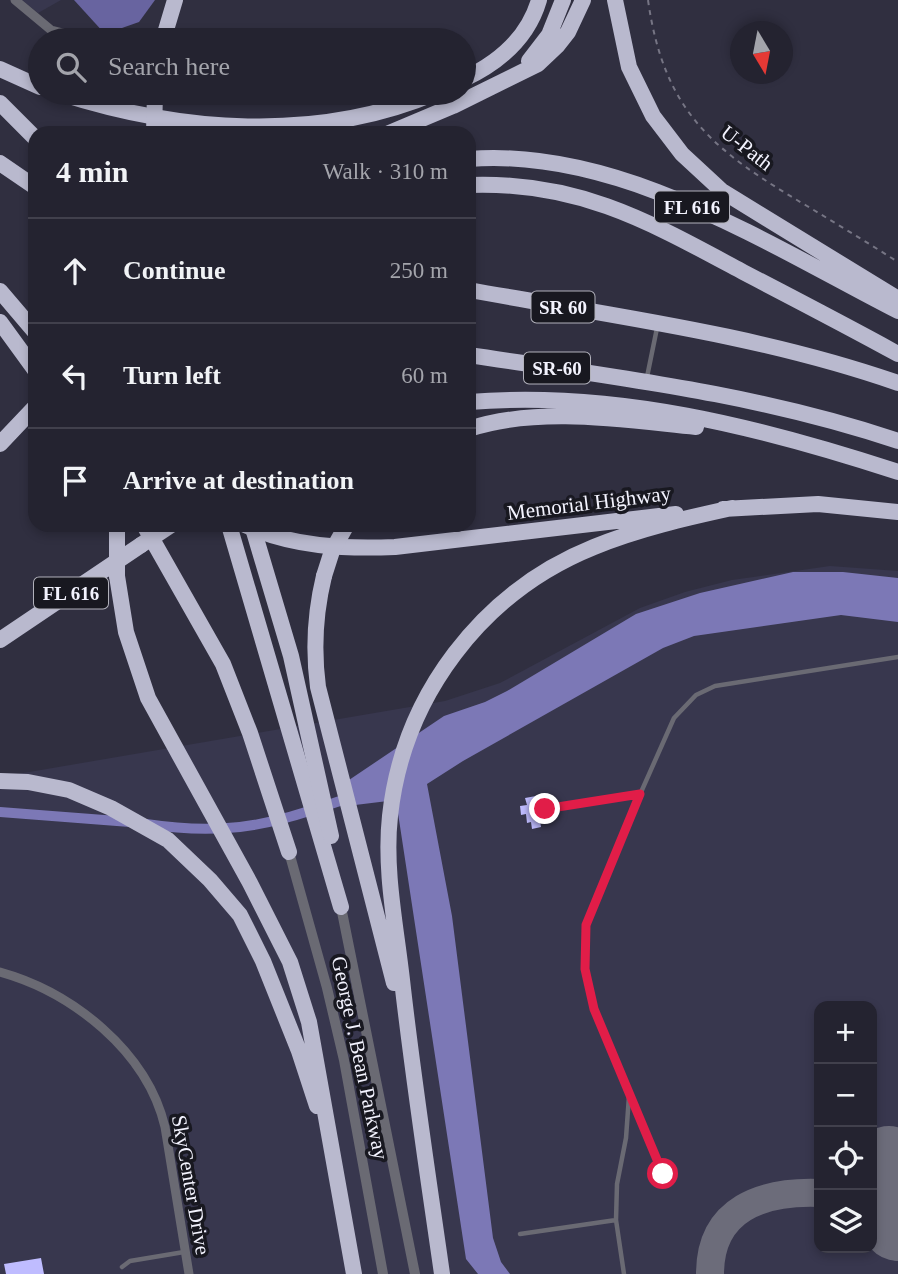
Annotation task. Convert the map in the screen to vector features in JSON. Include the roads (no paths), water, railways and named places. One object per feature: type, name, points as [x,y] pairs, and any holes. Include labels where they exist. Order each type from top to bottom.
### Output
[{"type":"highway","points":[[167,28],[175,0]]},
{"type":"highway","points":[[476,72],[514,44],[524,31],[539,0]]},
{"type":"highway","points":[[503,82],[540,50],[558,19],[563,0]]},
{"type":"highway","points":[[476,94],[529,69],[548,56],[568,32],[583,0]]},
{"type":"highway","points":[[615,0],[629,66],[653,116],[682,154],[722,191],[898,299]]},
{"type":"highway","points":[[0,69],[28,81]]},
{"type":"highway","points":[[0,103],[28,130]]},
{"type":"highway","points":[[102,105],[174,120],[251,126]]},
{"type":"highway","points":[[154,126],[155,105]]},
{"type":"highway","points":[[284,126],[349,120],[401,105]]},
{"type":"highway","points":[[405,126],[452,105]]},
{"type":"highway","points":[[0,114],[28,132]]},
{"type":"highway","name":"FL 616","points":[[476,159],[548,162],[596,171],[650,188],[714,216],[898,312]]},
{"type":"highway","points":[[0,163],[28,182]]},
{"type":"highway","points":[[476,185],[512,186],[573,194],[625,212],[677,236],[898,354]]},
{"type":"highway","name":"SR 60","points":[[476,290],[789,351],[898,383]]},
{"type":"highway","points":[[0,291],[28,324]]},
{"type":"highway","points":[[0,322],[28,360]]},
{"type":"highway","name":"SR-60","points":[[476,356],[646,382],[790,408],[898,441]]},
{"type":"highway","points":[[476,402],[531,399],[596,402],[690,416],[898,472]]},
{"type":"highway","points":[[0,444],[28,414]]},
{"type":"highway","points":[[476,427],[513,419],[551,417],[643,422],[776,437]]},
{"type":"highway","name":"Memorial Highway","points":[[267,532],[326,547],[358,549],[732,508],[818,504],[898,512]]},
{"type":"highway","points":[[442,1274],[389,870],[389,818],[408,737],[430,689],[451,657],[498,605],[524,585],[594,547],[732,508]]},
{"type":"highway","points":[[116,532],[115,553],[120,604],[135,665],[148,698],[250,883],[290,962],[309,1022],[354,1274]]},
{"type":"highway","points":[[148,532],[223,664],[271,794],[289,852]]},
{"type":"highway","name":"FL 616","points":[[0,640],[160,532]]},
{"type":"highway","points":[[231,532],[326,838]]},
{"type":"highway","points":[[254,532],[290,656],[341,906]]},
{"type":"highway","points":[[343,532],[332,551],[324,576],[317,613],[315,664],[318,687],[412,1058]]},
{"type":"highway","points":[[4,781],[28,782],[69,790],[111,808],[168,840],[210,880],[240,915],[263,961],[299,1051],[341,1196]]},
{"type":"street","points":[[15,0],[49,28]]},
{"type":"street","name":"George J. Bean Parkway","points":[[289,852],[327,988],[349,1084],[383,1274]]},
{"type":"street","name":"George J. Bean Parkway","points":[[341,906],[415,1274]]},
{"type":"street","name":"SkyCenter Drive","points":[[0,972],[42,987],[76,1007],[110,1036],[138,1070],[163,1119],[189,1274]]},
{"type":"street","points":[[371,1200],[391,1274]]},
{"type":"lane","points":[[25,8],[32,0]]},
{"type":"lane","points":[[646,382],[657,324]]},
{"type":"lane","points":[[663,1174],[594,1009],[585,969],[586,925],[674,718],[696,695],[715,686],[898,657]]},
{"type":"lane","points":[[545,809],[640,794]]},
{"type":"lane","points":[[624,1274],[615,1220],[629,1096]]},
{"type":"lane","points":[[520,1234],[615,1220]]},
{"type":"lane","points":[[122,1267],[130,1261],[185,1251]]},
{"type":"waterway","points":[[146,824],[196,829],[243,827],[291,817],[352,797]]},
{"type":"waterway","points":[[0,812],[130,822]]}]
